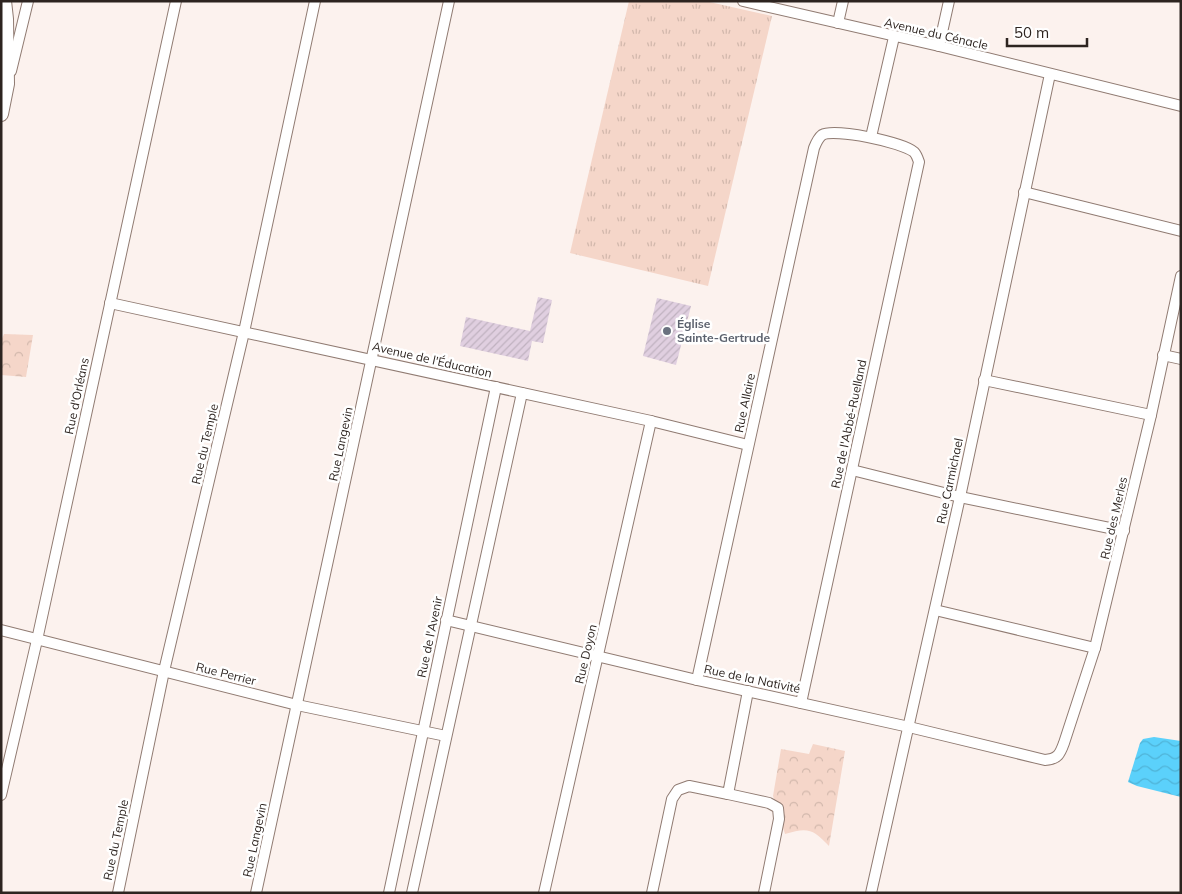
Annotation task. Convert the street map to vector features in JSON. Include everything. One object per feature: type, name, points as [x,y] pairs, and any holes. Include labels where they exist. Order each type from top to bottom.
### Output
[{"type":"street","points":[[4,1],[7,84]]},
{"type":"street","points":[[1,114],[28,1]]},
{"type":"street","name":"Rue d'Orléans","points":[[1,795],[37,640],[176,1]]},
{"type":"street","name":"Rue du Temple","points":[[118,893],[164,671],[244,332],[315,1]]},
{"type":"street","name":"Rue Langevin","points":[[256,893],[450,1]]},
{"type":"street","name":"Avenue du Cénacle","points":[[743,1],[939,46],[1181,106]]},
{"type":"street","points":[[838,23],[843,1]]},
{"type":"street","points":[[939,46],[949,1]]},
{"type":"street","points":[[871,137],[894,37]]},
{"type":"street","name":"Rue Carmichael","points":[[871,893],[960,497],[1050,74]]},
{"type":"street","name":"Rue Allaire","points":[[697,680],[814,148],[818,138],[823,134],[831,132],[871,137]]},
{"type":"street","name":"Rue de l'Abbé-Ruelland","points":[[801,703],[919,162],[915,152],[871,137]]},
{"type":"street","points":[[1024,192],[1181,231]]},
{"type":"street","name":"Rue des Merles","points":[[1054,760],[1060,754],[1095,648],[1151,415],[1181,276]]},
{"type":"street","name":"Avenue de l'Éducation","points":[[110,303],[651,421],[748,445]]},
{"type":"street","points":[[1163,355],[1181,359]]},
{"type":"street","points":[[984,380],[1151,415]]},
{"type":"street","name":"Rue de l'Avenir","points":[[389,893],[496,387]]},
{"type":"street","points":[[412,893],[522,393]]},
{"type":"street","name":"Rue Doyon","points":[[544,893],[651,421]]},
{"type":"street","points":[[852,470],[960,497],[1124,531]]},
{"type":"street","points":[[934,610],[1095,648]]},
{"type":"street","name":"Rue de la Nativité","points":[[446,620],[697,680],[909,727],[1046,760],[1054,760]]},
{"type":"street","name":"Rue Perrier","points":[[1,630],[297,705],[446,736]]},
{"type":"street","points":[[728,794],[748,691]]},
{"type":"street","points":[[652,893],[672,799],[678,790],[690,786],[769,803],[778,808],[779,819],[764,893]]},
{"type":"green space","points":[[629,1],[705,1],[772,16],[708,286],[570,253]]},
{"type":"green space","points":[[4,334],[33,335],[26,377],[1,375],[1,341]]},
{"type":"green space","points":[[813,744],[845,751],[829,846],[819,836],[810,831],[805,830],[785,834],[773,796],[781,749],[809,754]]},
{"type":"water","points":[[1154,737],[1181,741],[1181,797],[1128,782],[1140,743],[1143,739]]},
{"type":"building","points":[[538,297],[552,300],[543,343],[532,341],[528,361],[460,346],[466,317],[530,331]]},
{"type":"building","name":"Église Sainte-Gertrude","points":[[657,298],[691,306],[676,365],[643,356]]},
{"type":"place","name":"Église Sainte-Gertrude","points":[[667,331]]}]
